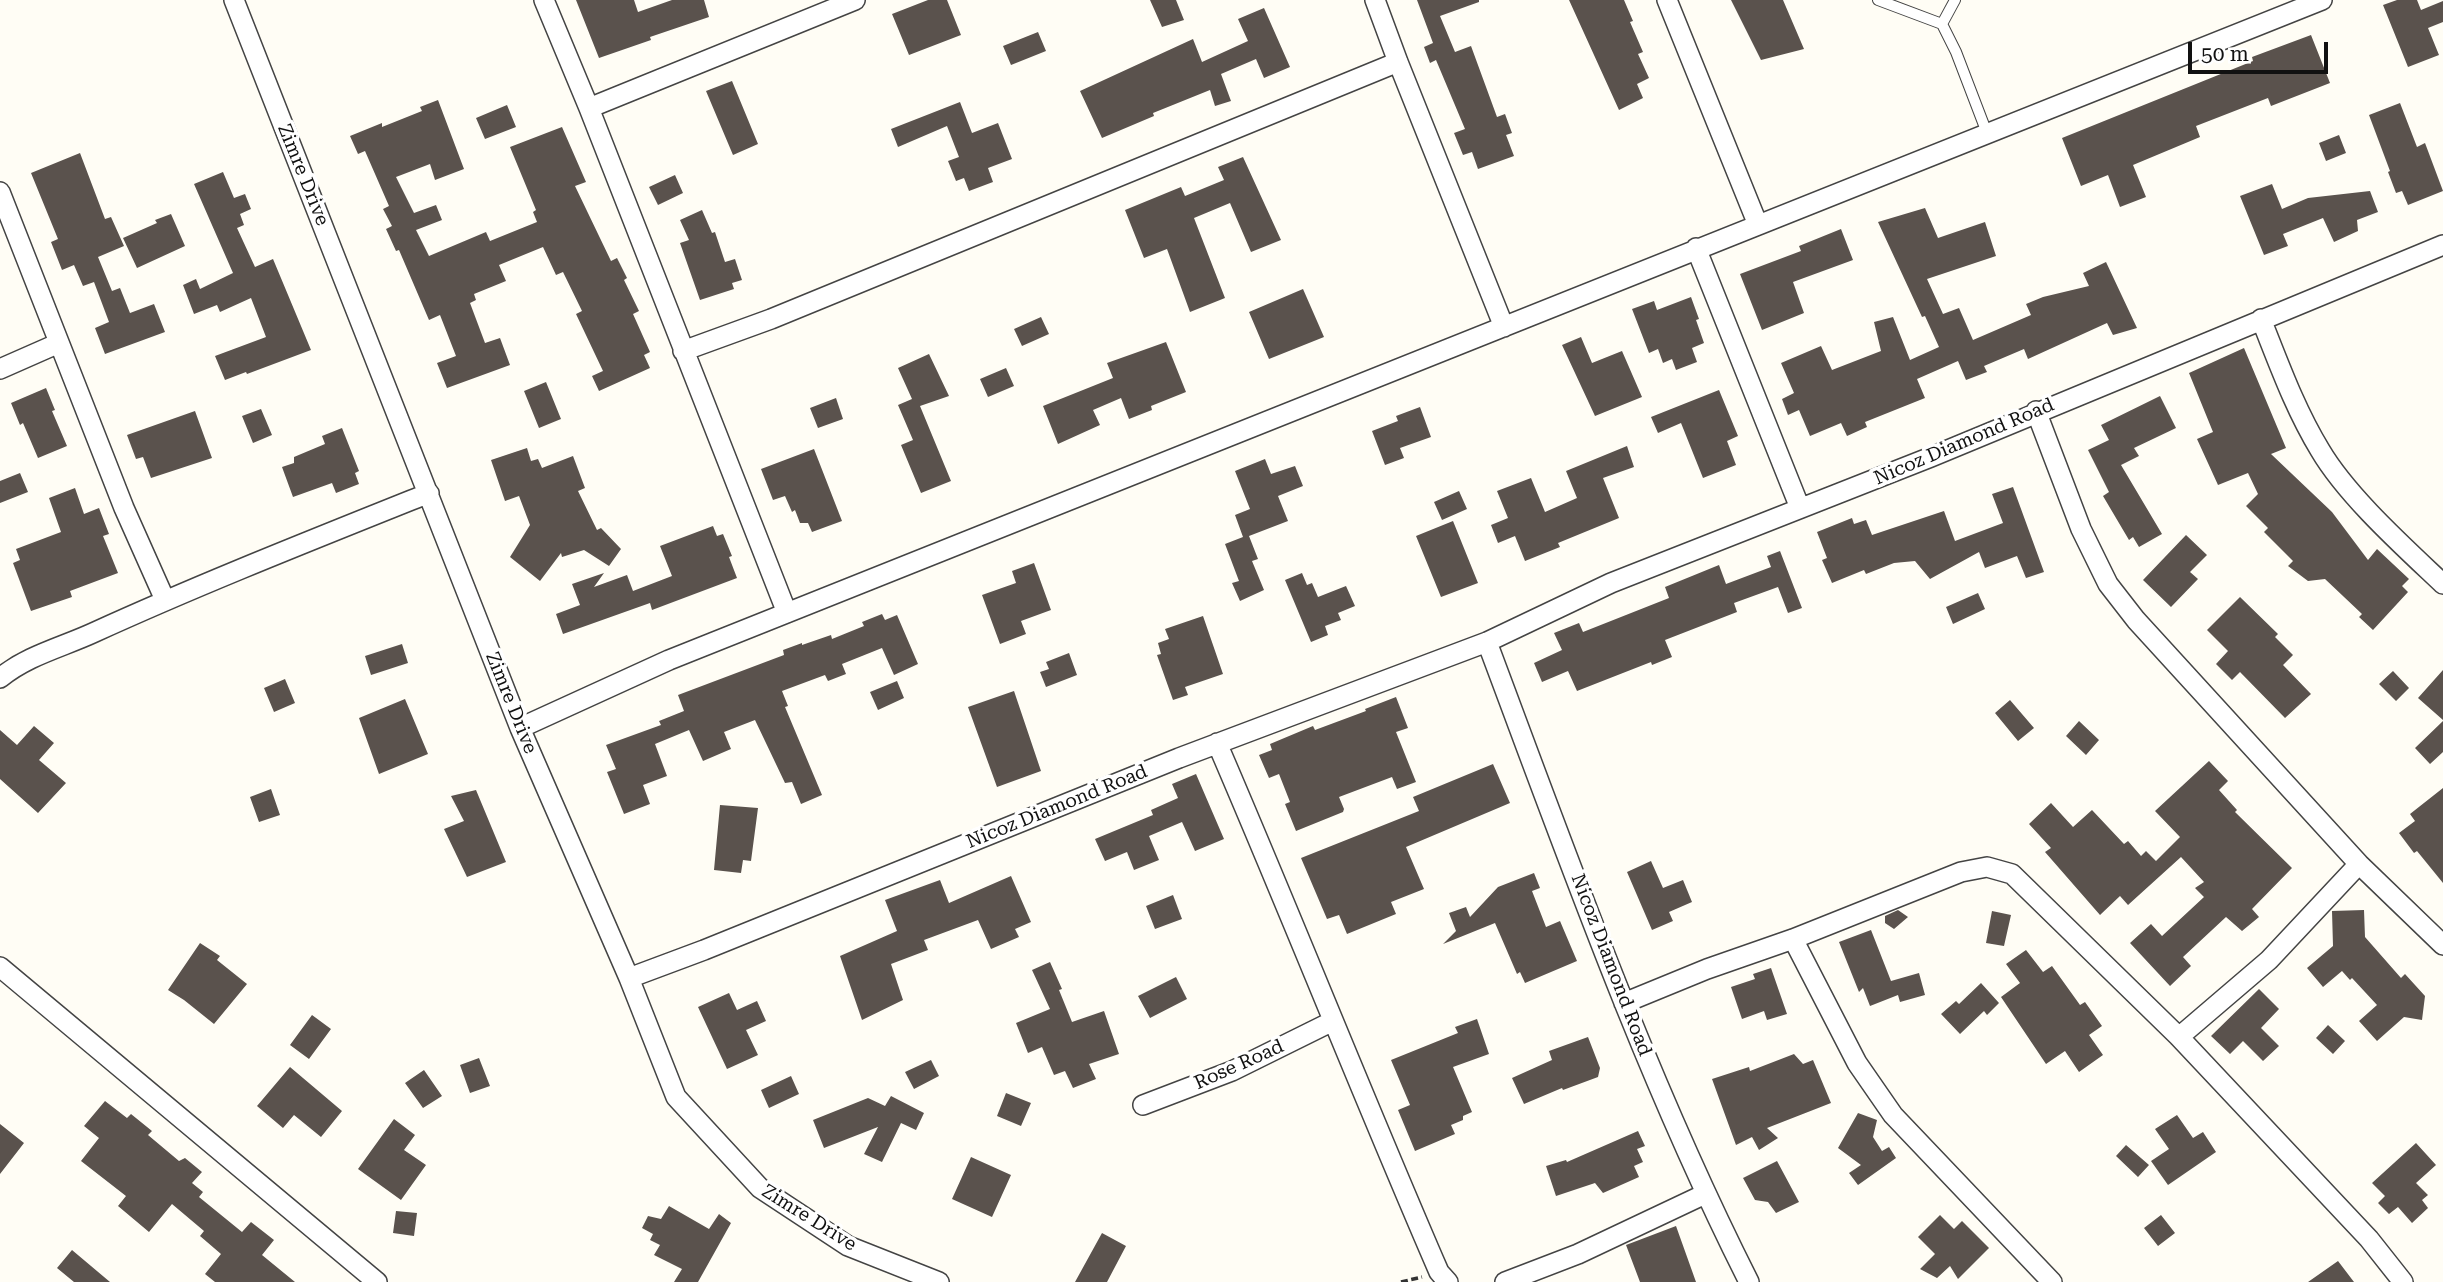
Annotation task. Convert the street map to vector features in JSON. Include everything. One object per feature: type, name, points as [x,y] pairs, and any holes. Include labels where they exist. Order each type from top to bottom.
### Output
[{"type":"street","name":"Zimre Drive","points":[[234,0],[520,728],[629,978],[676,1097],[760,1188],[849,1246],[939,1282]]},
{"type":"street","points":[[544,0],[787,613]]},
{"type":"street","points":[[589,108],[855,0]]},
{"type":"street","points":[[1376,0],[1398,62],[1504,327]]},
{"type":"street","points":[[1667,0],[1758,225]]},
{"type":"street","points":[[520,728],[670,660],[2322,0]]},
{"type":"street","points":[[683,351],[771,319],[1398,62]]},
{"type":"street","points":[[0,192],[124,508],[165,600]]},
{"type":"street","name":"Nicoz Diamond Road","points":[[629,978],[1217,743],[1487,642],[1611,583],[1931,457],[2036,411],[2443,245]]},
{"type":"street","points":[[1696,248],[1800,508]]},
{"type":"street","points":[[2261,319],[2295,404],[2322,453],[2353,493],[2443,584]]},
{"type":"street","points":[[0,369],[59,343]]},
{"type":"street","points":[[2036,411],[2081,529],[2108,584],[2136,620],[2360,864],[2443,945]]},
{"type":"street","points":[[0,678],[16,665],[165,600],[429,493]]},
{"type":"street","name":"Nicoz Diamond Road","points":[[1487,642],[1624,1003],[1704,1194],[1749,1282]]},
{"type":"street","points":[[1217,743],[1439,1272],[1448,1282]]},
{"type":"street","points":[[2179,1037],[2269,960],[2360,864]]},
{"type":"street","points":[[1624,1003],[1961,872],[1987,867],[2012,874],[2179,1037],[2369,1239],[2403,1282]]},
{"type":"street","points":[[1793,939],[1857,1063],[1893,1115],[2052,1282]]},
{"type":"street","points":[[0,967],[377,1282]]},
{"type":"street","name":"Rose Road","points":[[1143,1105],[1232,1071],[1333,1021]]},
{"type":"street","points":[[1505,1282],[1578,1254],[1704,1194]]},
{"type":"lane","points":[[1878,0],[1942,23],[1956,52],[1986,133]]},
{"type":"lane","points":[[1942,23],[1955,0]]},
{"type":"building","points":[[576,0],[634,0],[638,12],[672,0],[704,0],[709,17],[599,58]]},
{"type":"building","points":[[928,0],[947,0],[961,35],[909,55],[892,14]]},
{"type":"building","points":[[1150,0],[1176,0],[1184,20],[1162,27]]},
{"type":"building","points":[[1417,0],[1479,0],[1440,16],[1455,52],[1471,46],[1497,117],[1505,114],[1512,133],[1506,135],[1514,156],[1478,169],[1472,152],[1463,155],[1454,133],[1465,129],[1436,60],[1430,63],[1424,47],[1433,43]]},
{"type":"building","points":[[1569,0],[1624,0],[1643,52],[1638,54],[1649,78],[1637,84],[1643,98],[1619,110]]},
{"type":"building","points":[[1731,0],[1783,0],[1804,49],[1761,60]]},
{"type":"building","points":[[2397,0],[2417,0],[2421,10],[2443,1],[2443,22],[2428,28],[2439,55],[2408,67],[2383,5]]},
{"type":"building","points":[[1264,8],[1290,67],[1264,78],[1256,59],[1221,74],[1231,101],[1215,106],[1210,90],[1153,113],[1154,116],[1102,138],[1080,91],[1193,39],[1202,62],[1248,41],[1238,19]]},
{"type":"building","points":[[1038,32],[1046,51],[1011,65],[1003,46]]},
{"type":"building","points":[[2311,35],[2330,83],[2271,106],[2268,98],[2196,126],[2200,137],[2133,165],[2146,197],[2120,207],[2108,175],[2081,186],[2062,138],[2253,61],[2252,57]]},
{"type":"building","points":[[732,81],[758,144],[733,155],[706,91]]},
{"type":"building","points":[[438,100],[464,169],[435,180],[430,164],[396,177],[414,213],[436,205],[442,220],[416,230],[429,256],[486,232],[490,241],[537,222],[533,212],[536,210],[510,147],[562,127],[586,182],[575,186],[611,261],[617,258],[627,278],[624,280],[639,311],[633,314],[650,352],[644,355],[650,368],[599,391],[592,376],[603,371],[576,314],[582,311],[563,272],[556,275],[543,247],[499,265],[506,281],[474,294],[476,300],[470,303],[485,343],[500,338],[510,365],[447,388],[437,363],[456,356],[440,315],[429,320],[399,250],[396,251],[386,229],[392,226],[383,209],[389,206],[365,151],[358,154],[350,136],[422,111],[420,107]]},
{"type":"building","points":[[960,102],[972,133],[998,123],[1012,159],[988,168],[993,182],[969,191],[964,178],[956,181],[948,161],[959,157],[947,126],[898,147],[891,129]]},
{"type":"building","points":[[2400,103],[2417,147],[2425,143],[2443,191],[2408,205],[2402,191],[2396,193],[2369,115]]},
{"type":"building","points":[[507,105],[516,127],[485,139],[476,118]]},
{"type":"building","points":[[2339,135],[2346,153],[2326,161],[2319,143]]},
{"type":"building","points":[[80,153],[105,219],[111,217],[124,246],[98,257],[112,291],[120,288],[130,313],[154,304],[165,332],[105,354],[95,328],[109,322],[94,282],[83,286],[74,265],[62,270],[51,242],[58,239],[31,173]]},
{"type":"building","points":[[1243,157],[1281,240],[1251,252],[1230,203],[1194,218],[1225,298],[1190,312],[1167,249],[1144,258],[1125,210],[1181,187],[1185,196],[1224,180],[1218,167]]},
{"type":"building","points":[[223,172],[234,198],[245,194],[251,209],[240,214],[244,225],[237,228],[255,267],[273,259],[311,350],[225,380],[215,356],[266,337],[251,298],[220,312],[217,305],[194,314],[183,285],[196,279],[200,289],[233,273],[194,184]]},
{"type":"building","points":[[675,175],[683,193],[658,205],[649,187]]},
{"type":"building","points":[[2272,184],[2282,209],[2308,198],[2370,191],[2378,212],[2357,220],[2358,231],[2334,242],[2323,218],[2283,234],[2288,246],[2264,255],[2240,196]]},
{"type":"building","points":[[1925,208],[1938,238],[1985,222],[1996,256],[1927,279],[1943,314],[1959,308],[1973,340],[2031,315],[2026,304],[2089,286],[2083,273],[2106,262],[2137,328],[2113,335],[2107,323],[2028,359],[2024,349],[1984,366],[1987,372],[1966,380],[1958,361],[1917,379],[1925,398],[1865,422],[1867,427],[1847,436],[1841,423],[1810,436],[1799,410],[1788,415],[1782,399],[1794,393],[1781,363],[1821,346],[1832,370],[1881,351],[1874,322],[1893,317],[1910,360],[1939,347],[1925,316],[1922,317],[1878,222]]},
{"type":"building","points":[[702,210],[712,233],[715,232],[725,262],[735,259],[742,280],[732,283],[734,289],[700,300],[680,243],[689,240],[680,220]]},
{"type":"building","points":[[171,214],[185,246],[137,268],[123,238]]},
{"type":"building","points":[[1841,229],[1853,260],[1793,282],[1804,313],[1762,330],[1740,274],[1801,251],[1799,246]]},
{"type":"building","points":[[1303,289],[1324,337],[1269,359],[1249,312]]},
{"type":"building","points":[[1691,297],[1704,343],[1692,348],[1697,362],[1676,370],[1672,359],[1663,363],[1658,349],[1649,353],[1632,309],[1654,301],[1657,310]]},
{"type":"building","points":[[1041,317],[1049,334],[1022,346],[1014,329]]},
{"type":"building","points":[[1581,337],[1592,363],[1622,351],[1642,397],[1595,416],[1562,345]]},
{"type":"building","points":[[1166,342],[1186,392],[1151,406],[1152,410],[1129,419],[1121,398],[1093,410],[1100,425],[1058,444],[1043,406],[1113,378],[1107,363]]},
{"type":"building","points":[[2244,348],[2286,448],[2271,454],[2332,512],[2368,560],[2377,549],[2409,579],[2402,586],[2408,592],[2373,630],[2359,617],[2362,614],[2325,579],[2308,581],[2288,566],[2293,561],[2264,532],[2268,528],[2246,506],[2258,494],[2248,473],[2218,485],[2197,439],[2213,432],[2189,373]]},
{"type":"building","points":[[929,354],[949,396],[920,406],[951,481],[921,493],[901,445],[913,440],[898,405],[912,399],[898,368]]},
{"type":"building","points":[[1006,368],[1014,386],[988,397],[980,379]]},
{"type":"building","points":[[546,382],[561,419],[539,428],[524,391]]},
{"type":"building","points":[[46,388],[55,410],[52,411],[67,446],[38,458],[11,403]]},
{"type":"building","points":[[1719,390],[1738,436],[1727,441],[1736,465],[1703,478],[1681,423],[1658,433],[1651,417]]},
{"type":"building","points":[[2160,396],[2176,428],[2134,448],[2139,456],[2121,465],[2162,534],[2139,547],[2133,537],[2129,540],[2103,496],[2109,492],[2088,450],[2109,440],[2101,425]]},
{"type":"building","points":[[836,398],[843,419],[818,428],[810,408]]},
{"type":"building","points":[[1420,407],[1431,437],[1400,448],[1404,458],[1385,465],[1372,431],[1398,421],[1396,416]]},
{"type":"building","points":[[261,409],[272,435],[253,443],[242,416]]},
{"type":"building","points":[[195,411],[212,458],[151,478],[143,457],[136,459],[127,435]]},
{"type":"building","points":[[342,428],[359,471],[355,473],[359,484],[336,493],[332,483],[293,497],[282,467],[294,463],[294,457],[325,444],[322,436]]},
{"type":"building","points":[[1627,446],[1634,467],[1603,478],[1619,518],[1558,543],[1560,547],[1525,561],[1515,536],[1498,543],[1491,525],[1508,518],[1497,491],[1531,478],[1545,512],[1577,498],[1566,471]]},
{"type":"building","points":[[527,448],[531,461],[538,459],[542,468],[573,456],[585,488],[578,491],[597,530],[601,528],[621,549],[609,566],[584,550],[562,557],[561,553],[540,581],[510,557],[530,525],[519,496],[505,501],[491,460]]},
{"type":"building","points":[[814,449],[842,521],[812,532],[808,523],[800,523],[785,496],[773,500],[761,469]]},
{"type":"building","points":[[1265,459],[1271,474],[1295,466],[1303,486],[1278,496],[1288,521],[1249,536],[1258,559],[1252,561],[1264,590],[1240,601],[1232,583],[1239,581],[1225,544],[1243,537],[1235,515],[1250,509],[1235,471]]},
{"type":"building","points":[[20,473],[28,492],[0,503],[0,481]]},
{"type":"building","points":[[2013,487],[2044,572],[2026,578],[2017,556],[1985,568],[1979,552],[1930,579],[1915,561],[1894,563],[1866,574],[1864,570],[1832,583],[1822,560],[1827,558],[1817,532],[1852,518],[1854,524],[1866,520],[1872,535],[1944,511],[1955,541],[2003,523],[1992,494]]},
{"type":"building","points":[[75,488],[84,514],[99,508],[109,534],[103,536],[118,573],[70,591],[72,597],[31,611],[13,563],[20,560],[16,549],[61,532],[49,498]]},
{"type":"building","points":[[1459,491],[1467,509],[1442,520],[1434,502]]},
{"type":"building","points":[[1453,521],[1478,583],[1441,597],[1416,536]]},
{"type":"building","points":[[713,526],[717,536],[723,534],[737,578],[652,610],[650,603],[563,634],[556,614],[580,605],[572,584],[604,573],[594,587],[627,575],[633,591],[672,576],[660,546]]},
{"type":"building","points":[[2186,535],[2207,555],[2190,572],[2198,579],[2171,607],[2143,580]]},
{"type":"building","points":[[1780,551],[1802,608],[1788,613],[1778,587],[1734,603],[1737,612],[1665,640],[1672,657],[1652,665],[1651,662],[1577,691],[1568,671],[1542,682],[1534,663],[1562,650],[1554,633],[1579,623],[1583,632],[1669,598],[1665,587],[1719,565],[1726,584],[1771,567],[1767,556]]},
{"type":"building","points":[[1034,563],[1051,610],[1021,621],[1026,634],[1000,644],[982,595],[1016,583],[1012,571]]},
{"type":"building","points":[[1302,573],[1307,585],[1312,583],[1318,597],[1346,586],[1355,606],[1338,613],[1341,620],[1325,626],[1328,635],[1311,642],[1285,580]]},
{"type":"building","points":[[1978,593],[1985,609],[1953,624],[1946,607]]},
{"type":"building","points":[[2240,597],[2278,634],[2275,637],[2293,655],[2283,665],[2311,694],[2285,718],[2240,672],[2232,680],[2216,664],[2228,651],[2207,630]]},
{"type":"building","points":[[882,614],[885,620],[897,615],[918,664],[894,675],[882,648],[842,664],[846,674],[828,681],[825,675],[782,691],[788,706],[785,707],[822,795],[801,804],[792,782],[785,783],[755,720],[724,732],[731,749],[703,761],[689,730],[655,744],[667,776],[643,785],[650,804],[624,814],[607,772],[616,769],[606,745],[661,725],[659,721],[684,711],[678,695],[784,655],[783,650],[802,643],[831,635],[832,639],[864,626],[862,622]]},
{"type":"building","points":[[1203,616],[1223,674],[1185,687],[1188,695],[1173,700],[1157,655],[1161,654],[1158,643],[1169,639],[1165,629]]},
{"type":"building","points":[[402,644],[408,663],[371,675],[365,656]]},
{"type":"building","points":[[1069,653],[1077,675],[1046,687],[1040,672],[1049,669],[1046,662]]},
{"type":"building","points":[[2443,670],[2443,720],[2418,698]]},
{"type":"building","points":[[2393,671],[2409,688],[2396,701],[2379,684]]},
{"type":"building","points":[[285,679],[295,703],[274,712],[264,688]]},
{"type":"building","points":[[897,681],[904,698],[878,710],[870,692]]},
{"type":"building","points":[[1014,691],[1041,771],[997,787],[968,707]]},
{"type":"building","points":[[1396,697],[1408,728],[1396,732],[1416,782],[1397,789],[1392,777],[1339,797],[1343,812],[1296,831],[1285,804],[1290,802],[1279,774],[1269,778],[1259,755],[1272,750],[1270,744],[1313,726],[1315,730],[1366,711],[1365,709]]},
{"type":"building","points":[[405,699],[428,754],[379,774],[359,718]]},
{"type":"building","points":[[2010,700],[2034,728],[2018,741],[1995,713]]},
{"type":"building","points":[[2079,721],[2099,740],[2086,755],[2066,736]]},
{"type":"building","points":[[2443,721],[2443,752],[2430,764],[2415,748]]},
{"type":"building","points":[[34,726],[54,743],[39,760],[66,783],[38,813],[0,779],[0,730],[17,745]]},
{"type":"building","points":[[2209,761],[2228,781],[2219,790],[2237,810],[2235,812],[2292,868],[2252,909],[2259,917],[2242,931],[2226,917],[2183,957],[2191,966],[2170,986],[2130,943],[2151,924],[2162,936],[2204,897],[2195,888],[2204,882],[2181,857],[2128,905],[2120,896],[2100,915],[2045,852],[2051,848],[2029,824],[2051,803],[2073,827],[2092,810],[2124,844],[2128,841],[2141,856],[2146,851],[2156,861],[2180,837],[2155,811]]},
{"type":"building","points":[[1493,764],[1510,803],[1406,847],[1424,889],[1391,902],[1396,914],[1347,934],[1339,915],[1327,919],[1301,858],[1419,811],[1413,797]]},
{"type":"building","points":[[1196,774],[1224,839],[1195,851],[1182,822],[1149,836],[1159,860],[1134,870],[1127,852],[1105,861],[1095,839],[1153,815],[1151,810],[1178,798],[1172,784]]},
{"type":"building","points":[[2443,788],[2443,883],[2399,833],[2415,821],[2410,814]]},
{"type":"building","points":[[271,789],[280,815],[259,822],[250,797]]},
{"type":"building","points":[[476,790],[506,862],[467,877],[444,829],[464,821],[451,796]]},
{"type":"building","points":[[720,805],[758,808],[751,861],[743,860],[741,873],[714,870]]},
{"type":"building","points":[[1651,861],[1663,888],[1683,880],[1692,902],[1669,912],[1673,921],[1652,930],[1627,872]]},
{"type":"building","points":[[1534,873],[1540,888],[1532,891],[1546,927],[1560,921],[1577,961],[1525,983],[1520,972],[1517,974],[1495,923],[1443,944],[1456,931],[1449,913],[1466,907],[1470,917],[1498,887]]},
{"type":"building","points":[[1011,876],[1031,922],[1015,929],[1019,937],[991,949],[978,920],[924,940],[928,950],[891,964],[903,1000],[862,1020],[840,956],[897,931],[885,900],[940,880],[949,903]]},
{"type":"building","points":[[1173,895],[1182,919],[1155,929],[1146,906]]},
{"type":"building","points":[[1898,910],[1908,917],[1894,929],[1885,923],[1885,916]]},
{"type":"building","points":[[2364,910],[2365,937],[2401,978],[2405,974],[2425,996],[2422,1020],[2404,1017],[2377,1041],[2359,1021],[2377,1005],[2352,978],[2350,980],[2342,971],[2323,987],[2307,968],[2333,946],[2332,911]]},
{"type":"building","points":[[1992,911],[2011,915],[2004,946],[1986,943]]},
{"type":"building","points":[[1871,930],[1891,981],[1919,973],[1925,995],[1900,1002],[1898,995],[1870,1006],[1863,988],[1859,992],[1839,942]]},
{"type":"building","points":[[200,943],[220,956],[217,960],[247,984],[214,1024],[168,990]]},
{"type":"building","points":[[2026,950],[2043,972],[2052,966],[2080,1005],[2085,1002],[2102,1026],[2089,1035],[2103,1055],[2079,1072],[2065,1051],[2046,1064],[2001,997],[2020,983],[2006,964]]},
{"type":"building","points":[[1050,962],[1072,1022],[1104,1011],[1119,1054],[1089,1064],[1096,1079],[1073,1088],[1065,1071],[1054,1075],[1042,1047],[1028,1053],[1016,1023],[1050,1009],[1032,970]]},
{"type":"building","points":[[1771,968],[1787,1014],[1767,1020],[1764,1011],[1742,1019],[1731,987],[1755,979],[1753,974]]},
{"type":"building","points":[[1176,977],[1187,999],[1150,1018],[1138,996]]},
{"type":"building","points":[[1981,983],[1999,1003],[1987,1015],[1984,1011],[1960,1034],[1941,1014],[1956,1001],[1959,1004]]},
{"type":"building","points":[[2259,989],[2279,1009],[2261,1028],[2279,1046],[2263,1061],[2243,1041],[2230,1054],[2211,1036]]},
{"type":"building","points":[[729,993],[737,1010],[757,1001],[766,1021],[746,1030],[758,1055],[727,1069],[698,1007]]},
{"type":"building","points":[[312,1015],[331,1029],[309,1059],[290,1045]]},
{"type":"building","points":[[1477,1019],[1489,1054],[1453,1067],[1472,1112],[1451,1125],[1455,1134],[1415,1151],[1398,1110],[1410,1105],[1391,1060],[1458,1033],[1455,1027]]},
{"type":"building","points":[[2328,1025],[2345,1041],[2333,1054],[2316,1038]]},
{"type":"building","points":[[1588,1037],[1600,1068],[1598,1077],[1524,1104],[1512,1078],[1552,1060],[1549,1051]]},
{"type":"building","points":[[1794,1054],[1803,1064],[1813,1060],[1831,1103],[1767,1128],[1778,1138],[1759,1150],[1752,1137],[1736,1145],[1712,1079],[1749,1067],[1750,1071]]},
{"type":"building","points":[[479,1058],[490,1086],[470,1093],[460,1065]]},
{"type":"building","points":[[931,1060],[939,1076],[914,1089],[905,1072]]},
{"type":"building","points":[[290,1067],[342,1111],[321,1137],[294,1115],[283,1128],[257,1106]]},
{"type":"building","points":[[424,1070],[442,1096],[423,1108],[405,1083]]},
{"type":"building","points":[[791,1076],[799,1094],[769,1108],[761,1090]]},
{"type":"building","points":[[1006,1093],[1031,1103],[1021,1126],[997,1116]]},
{"type":"building","points":[[891,1096],[924,1113],[916,1130],[901,1123],[882,1162],[864,1154],[878,1127],[824,1148],[813,1120],[868,1098],[885,1106]]},
{"type":"building","points":[[105,1101],[127,1118],[131,1114],[152,1131],[148,1135],[179,1161],[185,1158],[202,1172],[192,1183],[203,1192],[199,1197],[242,1232],[251,1222],[274,1240],[262,1255],[295,1282],[215,1282],[205,1274],[221,1254],[200,1236],[204,1231],[172,1204],[149,1232],[118,1206],[126,1196],[81,1161],[99,1138],[84,1126]]},
{"type":"building","points":[[1858,1113],[1877,1120],[1873,1137],[1882,1151],[1889,1147],[1896,1158],[1858,1185],[1849,1173],[1861,1165],[1838,1148]]},
{"type":"building","points":[[2177,1115],[2193,1138],[2203,1132],[2216,1152],[2168,1185],[2151,1161],[2169,1149],[2155,1129]]},
{"type":"building","points":[[394,1119],[415,1135],[404,1150],[426,1165],[401,1200],[358,1169]]},
{"type":"building","points":[[0,1124],[24,1143],[0,1174]]},
{"type":"building","points":[[1638,1131],[1645,1146],[1637,1149],[1643,1162],[1634,1166],[1639,1177],[1603,1193],[1595,1183],[1556,1196],[1546,1166],[1566,1160],[1567,1162]]},
{"type":"building","points":[[2416,1143],[2436,1165],[2416,1183],[2428,1195],[2422,1200],[2428,1208],[2412,1223],[2398,1207],[2389,1214],[2378,1203],[2385,1196],[2372,1183]]},
{"type":"building","points":[[2126,1145],[2149,1165],[2138,1177],[2116,1156]]},
{"type":"building","points":[[971,1157],[1011,1175],[992,1217],[952,1199]]},
{"type":"building","points":[[1777,1161],[1799,1202],[1776,1213],[1768,1202],[1755,1200],[1743,1178]]},
{"type":"building","points":[[669,1206],[709,1229],[719,1214],[731,1223],[698,1282],[674,1282],[682,1269],[654,1255],[660,1245],[650,1240],[653,1234],[642,1228],[648,1216],[661,1219]]},
{"type":"building","points":[[396,1211],[417,1213],[414,1236],[393,1233]]},
{"type":"building","points":[[1940,1215],[1954,1229],[1962,1221],[1989,1248],[1958,1279],[1950,1266],[1937,1278],[1920,1269],[1935,1254],[1918,1237]]},
{"type":"building","points":[[2161,1215],[2175,1233],[2158,1246],[2144,1228]]},
{"type":"building","points":[[1676,1226],[1696,1282],[1640,1282],[1626,1245]]},
{"type":"building","points":[[1102,1233],[1126,1246],[1107,1282],[1075,1282]]},
{"type":"building","points":[[72,1250],[110,1282],[74,1282],[57,1268]]},
{"type":"building","points":[[2338,1261],[2354,1282],[2308,1282]]}]
